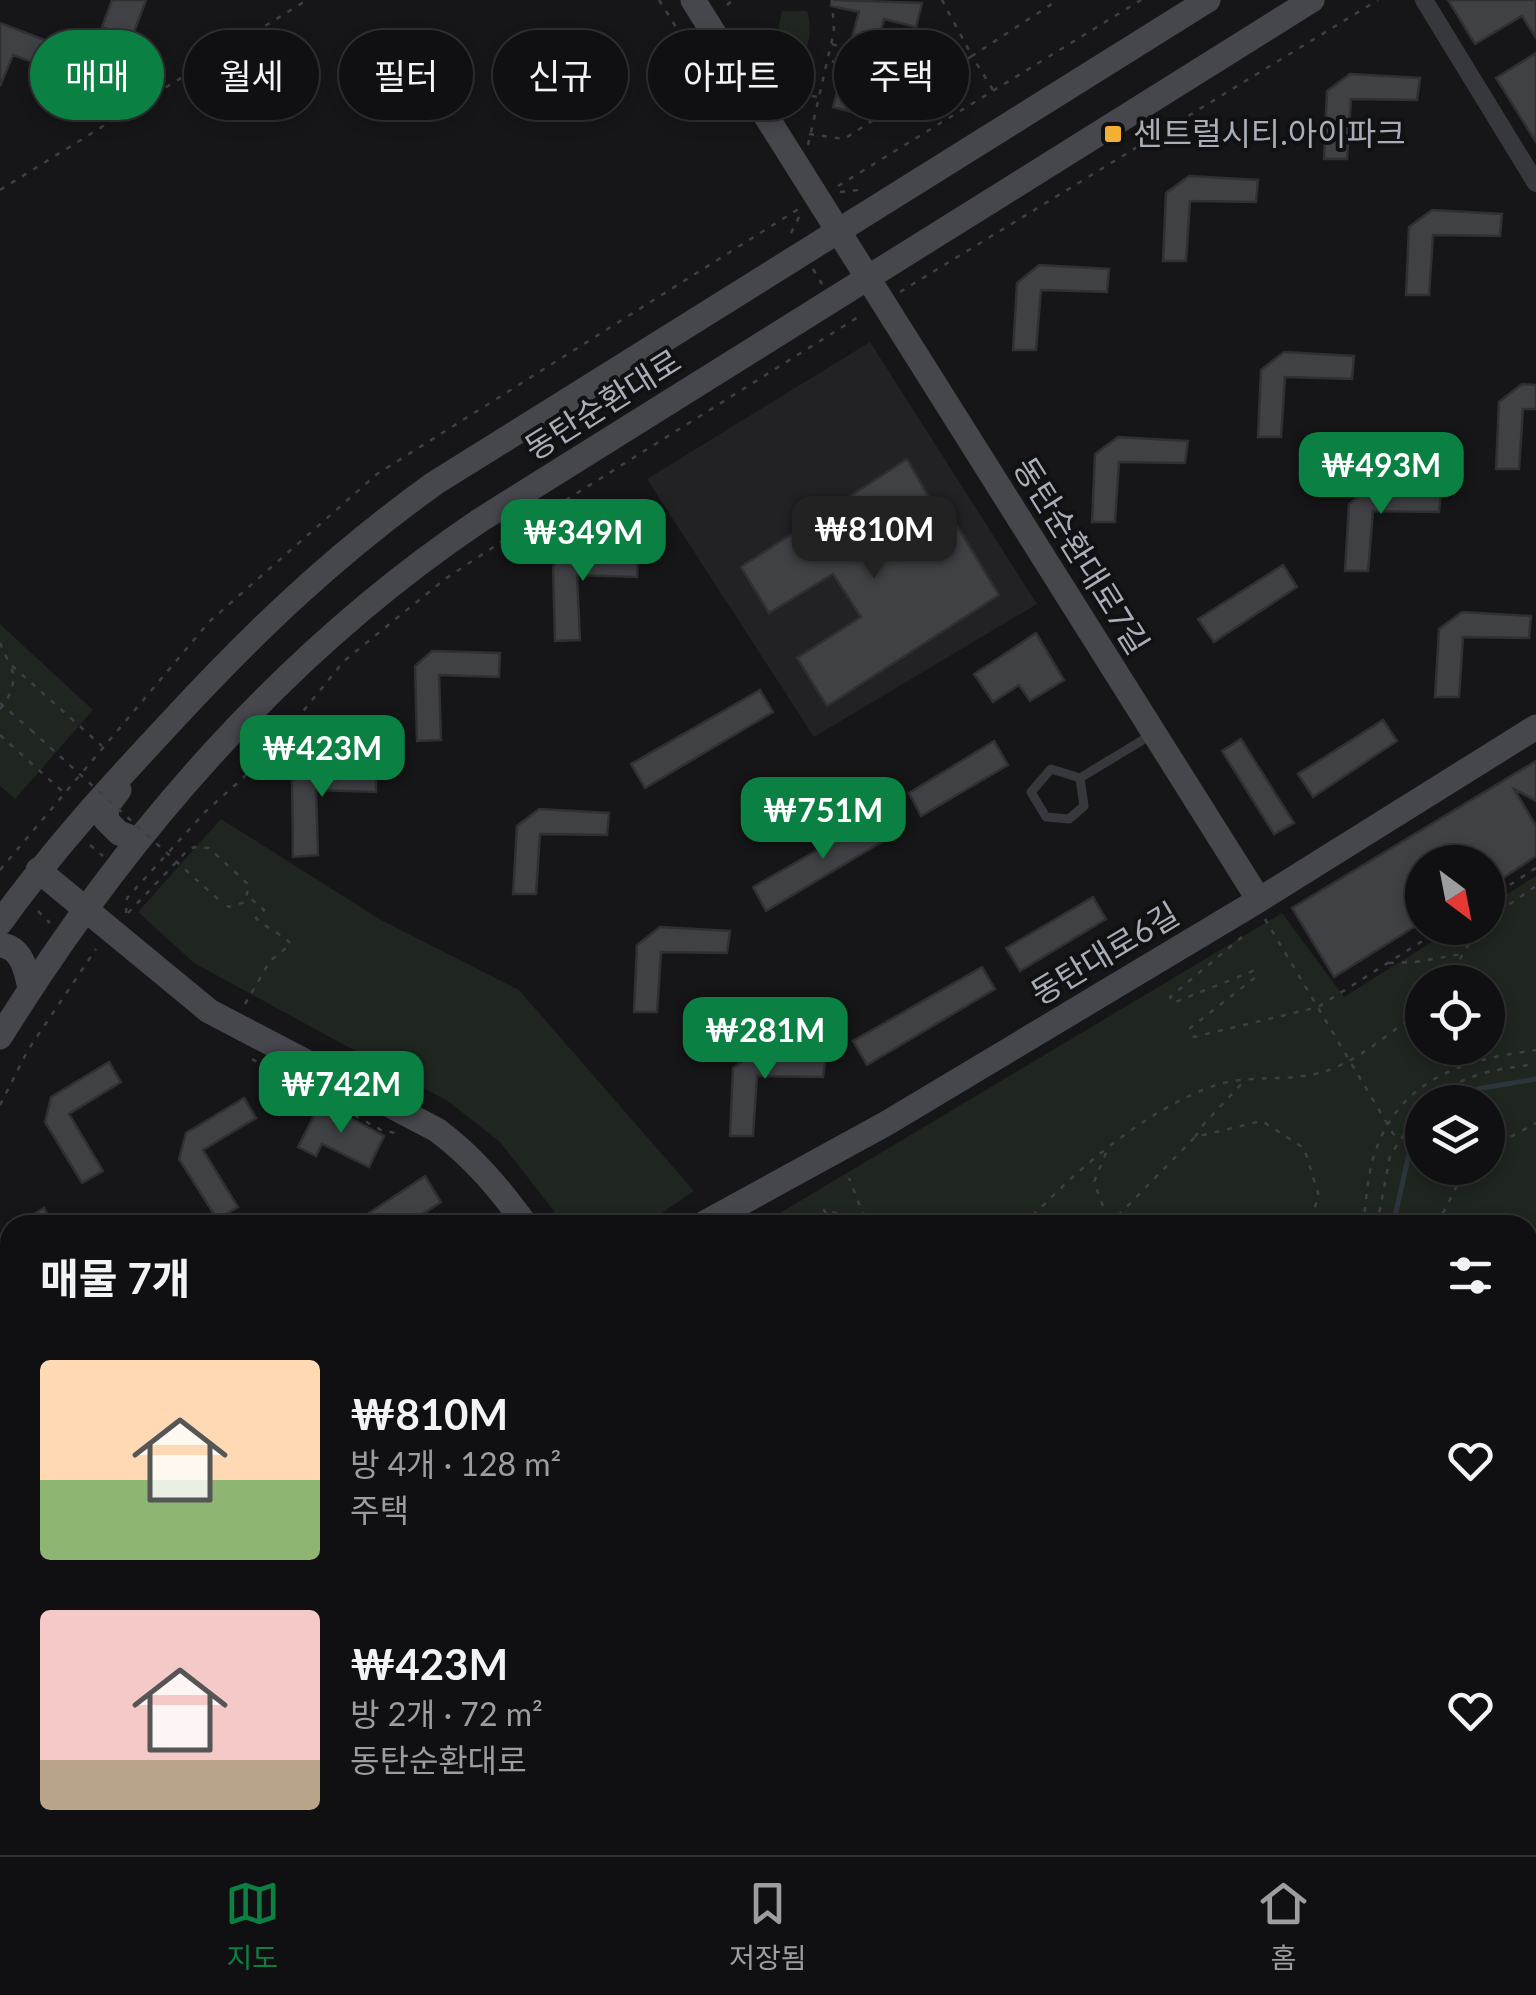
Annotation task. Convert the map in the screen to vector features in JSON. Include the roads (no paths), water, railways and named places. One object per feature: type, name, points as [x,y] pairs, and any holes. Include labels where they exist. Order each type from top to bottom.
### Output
[{"type":"main road","name":"동탄순환대로7길","points":[[693,0],[1261,909]]},
{"type":"main road","name":"동탄순환대로","points":[[0,922],[38,870],[150,744],[278,610],[388,517],[436,483],[843,239],[1208,0]]},
{"type":"main road","name":"동탄순환대로","points":[[0,1036],[86,906],[138,840],[283,682],[396,580],[479,521],[1306,2]]},
{"type":"main road","name":"동탄대로6길","points":[[700,1215],[888,1123],[1261,909],[1536,728]]},
{"type":"main road","points":[[138,840],[119,834],[106,820],[107,806],[150,744]]},
{"type":"main road","points":[[38,870],[209,1011],[437,1130],[491,1177],[519,1215]]},
{"type":"main road","points":[[0,945],[17,952],[30,988]]},
{"type":"street","points":[[1424,0],[1536,183]]},
{"type":"lane","points":[[1080,778],[1084,806],[1069,818],[1046,817],[1031,792],[1052,769],[1080,778],[1154,733]]},
{"type":"waterway","points":[[1501,1085],[1536,1079]]},
{"type":"waterway","points":[[1395,1215],[1405,1172]]},
{"type":"place","name":"센트럴시티.아이파크","points":[[1113,134]]}]
